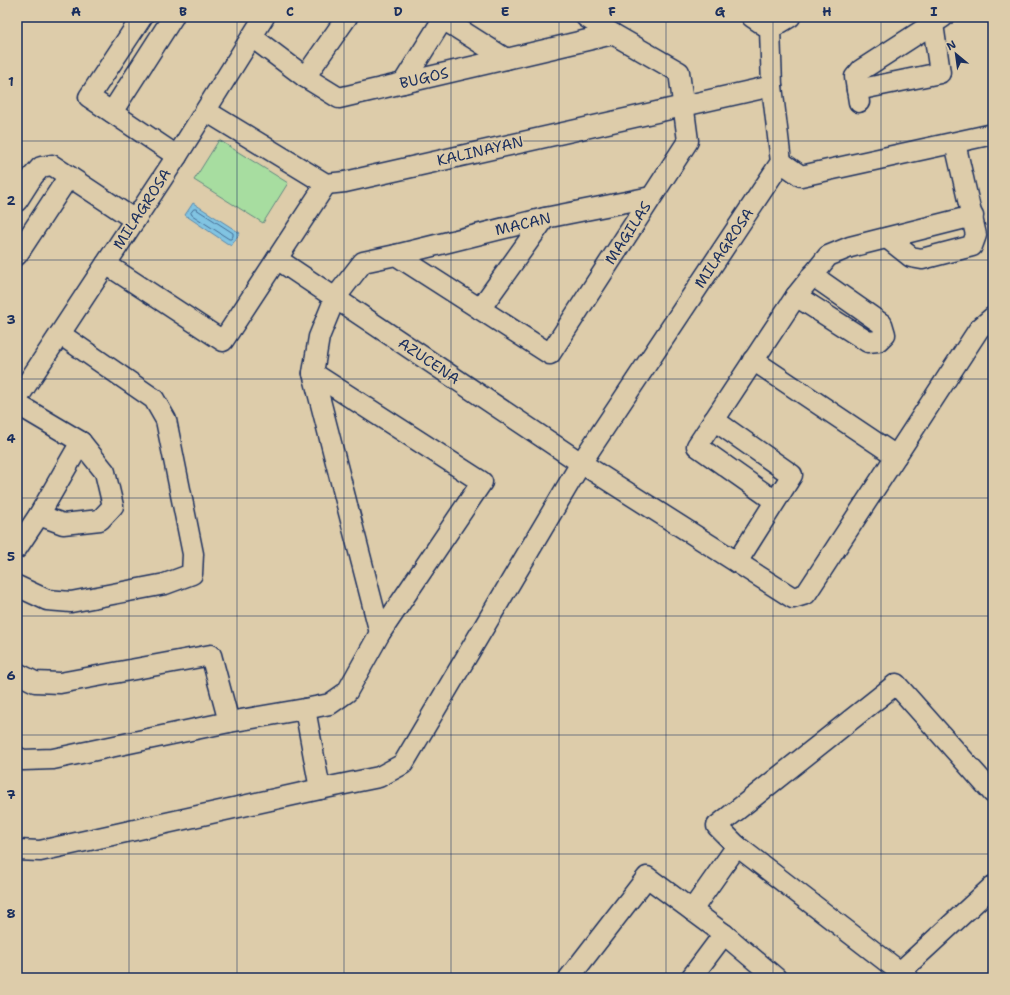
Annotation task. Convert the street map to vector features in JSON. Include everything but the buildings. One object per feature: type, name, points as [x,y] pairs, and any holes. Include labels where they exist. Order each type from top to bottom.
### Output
[{"type":"street","points":[[142,17],[89,97],[177,156]]},
{"type":"street","points":[[112,112],[173,17]]},
{"type":"street","name":"MILAGROSA","points":[[17,399],[177,156],[264,17]]},
{"type":"street","points":[[305,77],[347,17]]},
{"type":"street","points":[[586,17],[614,34]]},
{"type":"street","points":[[752,17],[770,29]]},
{"type":"street","points":[[770,29],[790,17]]},
{"type":"street","points":[[403,83],[443,19],[506,59]]},
{"type":"street","points":[[938,20],[940,73],[858,96],[855,78],[861,70],[938,20]]},
{"type":"street","points":[[770,29],[772,86],[782,162],[801,176],[993,134]]},
{"type":"street","name":"BUGOS","points":[[252,37],[305,77],[339,98],[614,34]]},
{"type":"street","name":"MAGILAS","points":[[480,309],[550,354],[688,141],[680,72],[614,34]]},
{"type":"street","name":"KALINAYAN","points":[[326,184],[346,182],[772,86]]},
{"type":"street","points":[[106,264],[223,341],[326,184],[206,111]]},
{"type":"street","points":[[887,238],[911,257],[922,259],[972,246],[976,235],[973,216],[955,143]]},
{"type":"street","name":"MILAGROSA","points":[[17,850],[40,851],[379,777],[403,764],[581,463],[782,162]]},
{"type":"street","points":[[17,201],[33,176],[41,167],[52,165],[135,220]]},
{"type":"street","points":[[17,255],[69,176]]},
{"type":"street","name":"MACAN","points":[[313,373],[319,338],[335,298],[363,262],[546,218],[651,197]]},
{"type":"street","points":[[775,501],[697,446],[796,296],[828,256],[850,247],[973,216]]},
{"type":"street","points":[[396,255],[480,309],[546,218]]},
{"type":"street","name":"AZUCENA","points":[[277,259],[581,463],[793,598],[806,594],[979,329],[993,317]]},
{"type":"street","points":[[796,296],[868,342],[878,341],[885,334],[882,324],[812,275]]},
{"type":"street","points":[[17,586],[47,600],[71,602],[165,584],[192,574],[192,554],[166,420],[154,399],[60,334]]},
{"type":"street","points":[[753,360],[896,456]]},
{"type":"street","points":[[17,757],[23,760],[53,759],[229,722],[330,704],[347,692],[380,633],[482,482],[313,373]]},
{"type":"street","points":[[313,373],[380,633]]},
{"type":"street","points":[[17,404],[81,442],[105,472],[113,506],[100,520],[64,524],[39,515]]},
{"type":"street","points":[[714,420],[792,475],[737,562]]},
{"type":"street","points":[[17,548],[39,515],[81,442]]},
{"type":"street","points":[[17,673],[35,682],[60,683],[210,655],[229,722]]},
{"type":"street","points":[[993,793],[896,684],[717,826],[737,846],[904,975],[993,886]]},
{"type":"street","points":[[305,709],[320,789]]},
{"type":"street","points":[[692,910],[737,846]]},
{"type":"street","points":[[569,978],[647,877],[724,934],[776,978]]},
{"type":"street","points":[[691,978],[724,934]]},
{"type":"green space","points":[[219,140],[288,183],[263,223],[194,180]]},
{"type":"water","points":[[193,203],[240,233],[231,246],[185,215]]}]
